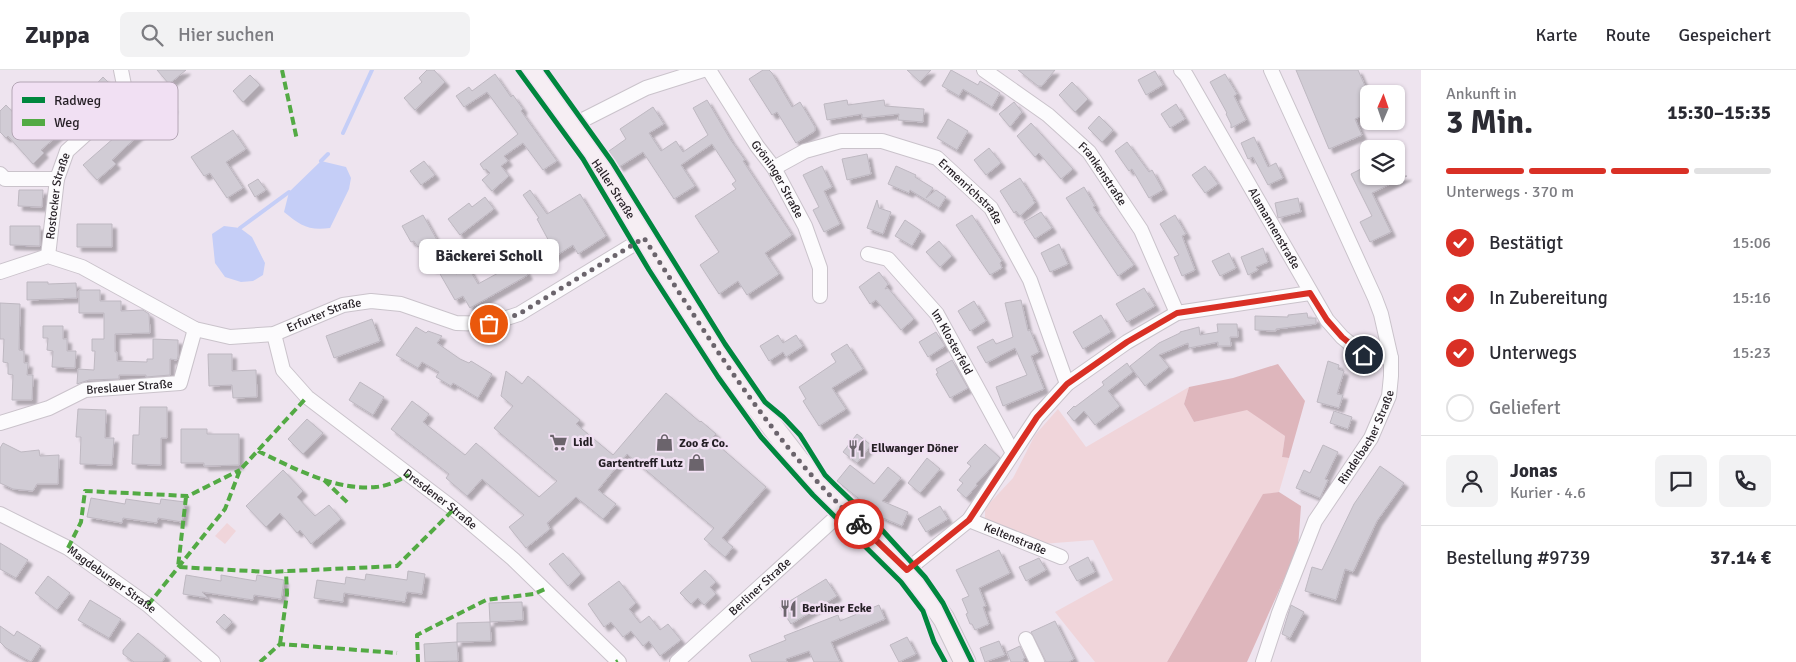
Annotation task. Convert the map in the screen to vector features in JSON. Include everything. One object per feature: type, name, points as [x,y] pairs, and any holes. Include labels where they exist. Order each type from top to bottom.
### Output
[{"type":"main road","name":"Haller Straße","points":[[532,70],[610,183],[728,369],[798,460],[844,510],[907,570],[929,597],[944,618],[965,662]]},
{"type":"street","points":[[571,126],[646,88],[703,70]]},
{"type":"street","name":"Gröninger Straße","points":[[709,70],[757,146],[774,168],[805,226],[820,268],[820,296]]},
{"type":"street","name":"Frankenstraße","points":[[984,70],[1048,115],[1089,152],[1141,230],[1177,313]]},
{"type":"street","name":"Alamannenstraße","points":[[1181,70],[1186,75],[1327,320],[1342,337],[1364,355],[1390,358]]},
{"type":"street","name":"Rindelbacher Straße","points":[[1263,662],[1279,613],[1316,521],[1371,438],[1389,396],[1391,376],[1390,358],[1381,314],[1375,298],[1272,70]]},
{"type":"street","name":"Rostocker Straße","points":[[48,256],[58,179],[67,151],[79,140]]},
{"type":"street","name":"Ermenrichstraße","points":[[774,168],[805,151],[840,141],[882,141],[937,158],[991,208],[1030,280],[1067,384]]},
{"type":"street","points":[[0,174],[5,179],[58,179]]},
{"type":"street","name":"Erfurter Straße","points":[[48,256],[82,267],[195,329],[230,337],[274,334],[343,305],[371,301],[401,304],[456,323],[489,324],[519,314],[644,238]]},
{"type":"street","name":"Im Klosterfeld","points":[[868,254],[888,260],[937,314],[1013,453]]},
{"type":"street","points":[[0,272],[48,256]]},
{"type":"street","points":[[907,570],[969,520],[1037,417],[1067,384],[1127,342],[1177,313],[1310,293]]},
{"type":"street","name":"Breslauer Straße","points":[[0,423],[49,408],[85,390],[180,383],[195,329]]},
{"type":"street","name":"Dresdener Straße","points":[[274,334],[283,370],[307,397],[454,509],[513,559],[619,662]]},
{"type":"street","name":"Berliner Straße","points":[[677,662],[844,510]]},
{"type":"street","name":"Magdeburger Straße","points":[[0,514],[68,548],[148,605],[213,662]]},
{"type":"street","name":"Keltenstraße","points":[[969,520],[1060,557]]},
{"type":"street","points":[[1026,639],[1036,662]]},
{"type":"shaded area","points":[[1278,364],[1305,401],[1289,458],[1282,457],[1285,436],[1247,410],[1194,422],[1184,404],[1189,387],[1233,378]]},
{"type":"shaded area","points":[[1189,387],[1184,404],[1194,422],[1247,409],[1285,436],[1282,457],[1289,458],[1279,492],[1263,495],[1167,662],[1095,662],[1055,612],[1113,580],[1093,540],[1042,544],[985,521],[985,508],[1013,478],[1035,435],[1058,409],[1086,447]]},
{"type":"shaded area","points":[[1279,492],[1301,506],[1298,548],[1247,662],[1167,662],[1263,494]]},
{"type":"shaded area","points":[[227,523],[236,531],[225,544],[215,536]]},
{"type":"water","points":[[321,161],[346,167],[351,178],[349,189],[330,228],[316,229],[300,224],[284,212],[289,192]]},
{"type":"water","points":[[224,226],[240,228],[252,237],[265,263],[263,275],[253,281],[241,282],[225,277],[215,263],[212,234]]},
{"type":"building","points":[[157,70],[186,70],[171,82],[167,82]]},
{"type":"building","points":[[427,70],[434,70],[445,82],[415,110],[404,98],[422,82],[419,78]]},
{"type":"building","points":[[763,70],[769,70],[772,73],[792,107],[800,102],[815,127],[815,131],[796,143],[777,112],[772,115],[749,79]]},
{"type":"building","points":[[907,70],[931,70],[920,82]]},
{"type":"building","points":[[951,70],[978,85],[980,81],[1000,93],[992,107],[963,89],[959,96],[942,86]]},
{"type":"building","points":[[1018,70],[1055,70],[1042,86],[1038,86]]},
{"type":"building","points":[[1296,70],[1358,70],[1365,85],[1360,85],[1360,117],[1355,119],[1362,135],[1329,149]]},
{"type":"building","points":[[1155,71],[1163,85],[1146,95],[1138,80]]},
{"type":"building","points":[[495,74],[511,97],[513,95],[523,109],[521,111],[557,161],[543,170],[523,143],[504,156],[508,161],[501,166],[509,176],[492,191],[482,180],[490,173],[486,169],[484,170],[480,164],[518,134],[487,92],[464,107],[456,96],[469,87],[472,91]]},
{"type":"building","points":[[1225,74],[1237,94],[1234,96],[1246,120],[1231,128],[1227,113],[1210,82]]},
{"type":"building","points":[[250,75],[260,85],[243,102],[233,91]]},
{"type":"building","points":[[103,77],[108,82],[98,82]]},
{"type":"building","points":[[1072,82],[1088,99],[1075,112],[1059,95]]},
{"type":"building","points":[[707,100],[745,160],[743,161],[792,235],[765,253],[779,274],[747,295],[738,281],[719,294],[700,265],[719,252],[695,216],[736,189],[732,184],[736,181],[712,144],[681,165],[695,186],[674,199],[643,152],[619,167],[609,151],[626,139],[620,129],[653,107],[664,124],[649,133],[661,151],[676,141],[683,152],[708,135],[693,108]]},
{"type":"building","points":[[847,100],[848,105],[884,100],[885,106],[924,109],[923,122],[898,120],[899,114],[862,118],[862,114],[827,120],[824,104]]},
{"type":"building","points":[[1014,102],[1022,112],[1010,127],[999,114]]},
{"type":"building","points":[[1176,104],[1185,119],[1170,128],[1161,114]]},
{"type":"building","points":[[6,105],[12,111],[12,140],[52,140],[41,150],[44,153],[33,164],[8,136],[6,138],[0,132],[0,111]]},
{"type":"building","points":[[1099,116],[1113,130],[1102,142],[1088,128]]},
{"type":"building","points":[[948,119],[968,131],[957,150],[937,138]]},
{"type":"building","points":[[1031,123],[1073,169],[1061,179],[1039,153],[1035,157],[1017,136]]},
{"type":"building","points":[[233,130],[246,149],[226,162],[243,188],[227,198],[210,173],[204,176],[191,157]]},
{"type":"building","points":[[1254,137],[1268,167],[1276,163],[1283,178],[1268,185],[1253,157],[1248,159],[1241,143]]},
{"type":"building","points":[[112,140],[133,140],[112,160],[116,164],[97,180],[83,165]]},
{"type":"building","points":[[1127,142],[1149,172],[1152,170],[1163,190],[1149,198],[1132,169],[1129,171],[1115,151]]},
{"type":"building","points":[[989,148],[1001,163],[986,175],[974,160]]},
{"type":"building","points":[[867,154],[871,174],[847,180],[842,159]]},
{"type":"building","points":[[424,161],[435,175],[421,185],[410,171]]},
{"type":"building","points":[[822,166],[832,187],[824,191],[840,224],[824,232],[813,210],[819,207],[803,175]]},
{"type":"building","points":[[896,166],[916,175],[915,177],[933,188],[926,198],[936,190],[946,197],[939,208],[910,190],[909,193],[888,184]]},
{"type":"building","points":[[1205,166],[1218,184],[1205,193],[1192,175]]},
{"type":"building","points":[[1360,170],[1360,185],[1388,185],[1372,193],[1391,232],[1370,242],[1360,222],[1372,216],[1351,174]]},
{"type":"building","points":[[1020,178],[1035,203],[1020,216],[1016,211],[1014,213],[1000,191]]},
{"type":"building","points":[[258,179],[266,190],[255,197],[248,185]]},
{"type":"building","points":[[1084,187],[1095,206],[1093,207],[1134,265],[1118,276],[1066,198]]},
{"type":"building","points":[[19,190],[43,190],[42,207],[18,206]]},
{"type":"building","points":[[530,190],[547,214],[580,194],[606,236],[578,254],[573,245],[551,259],[545,248],[551,245],[537,219],[539,218],[523,195]]},
{"type":"building","points":[[485,197],[494,209],[460,235],[448,219],[469,203],[472,207]]},
{"type":"building","points":[[1298,198],[1301,212],[1278,218],[1275,203]]},
{"type":"building","points":[[877,200],[879,208],[891,212],[883,234],[867,228]]},
{"type":"building","points":[[1041,212],[1052,228],[1035,239],[1024,222]]},
{"type":"building","points":[[423,215],[456,274],[468,267],[478,284],[520,261],[528,275],[470,308],[463,296],[455,300],[436,267],[433,269],[420,246],[418,247],[414,241],[411,242],[402,226]]},
{"type":"building","points":[[972,215],[1002,261],[1000,263],[1002,268],[990,275],[956,225]]},
{"type":"building","points":[[1175,215],[1186,234],[1182,236],[1195,270],[1182,276],[1174,257],[1179,255],[1160,224]]},
{"type":"building","points":[[905,220],[921,231],[912,246],[895,236]]},
{"type":"building","points":[[77,224],[112,224],[112,247],[77,247]]},
{"type":"building","points":[[10,226],[40,226],[40,246],[10,245]]},
{"type":"building","points":[[939,241],[952,256],[940,267],[926,252]]},
{"type":"building","points":[[1059,244],[1068,264],[1050,272],[1041,253]]},
{"type":"building","points":[[1263,248],[1268,262],[1256,267],[1258,270],[1248,275],[1241,257]]},
{"type":"building","points":[[1229,253],[1236,268],[1220,276],[1212,261]]},
{"type":"building","points":[[879,272],[888,284],[885,289],[888,288],[914,319],[901,330],[876,300],[870,304],[859,287]]},
{"type":"building","points":[[27,282],[48,282],[48,284],[76,283],[77,298],[27,300]]},
{"type":"building","points":[[1144,288],[1155,306],[1127,322],[1116,304]]},
{"type":"building","points":[[79,290],[100,290],[100,301],[121,301],[121,311],[143,310],[149,314],[150,333],[115,334],[117,361],[147,362],[147,359],[153,359],[153,339],[178,340],[177,360],[170,359],[170,375],[146,377],[146,375],[119,375],[119,379],[89,380],[77,384],[78,369],[94,370],[95,351],[92,351],[92,339],[104,339],[104,313],[79,313]]},
{"type":"building","points":[[1021,300],[1028,331],[1030,330],[1039,352],[1031,356],[1044,389],[1003,406],[996,387],[1027,375],[1015,348],[986,363],[977,347],[993,339],[996,344],[1013,337],[1005,303]]},
{"type":"building","points":[[974,301],[986,321],[970,331],[958,311]]},
{"type":"building","points":[[0,303],[20,304],[19,350],[24,351],[24,363],[28,363],[27,375],[33,375],[32,400],[12,400],[13,375],[8,374],[8,363],[3,362],[4,339],[0,339]]},
{"type":"building","points":[[1307,313],[1308,318],[1316,318],[1316,324],[1276,329],[1276,331],[1255,330],[1255,316],[1288,317],[1288,315]]},
{"type":"building","points":[[1101,315],[1111,332],[1083,349],[1073,332]]},
{"type":"building","points":[[372,319],[380,341],[334,358],[326,336]]},
{"type":"building","points":[[1217,324],[1237,324],[1238,337],[1230,337],[1231,346],[1218,346],[1218,342],[1189,348],[1188,343],[1159,355],[1169,367],[1145,386],[1130,366],[1159,343],[1180,332],[1199,327],[1200,335],[1218,332]]},
{"type":"building","points":[[43,326],[63,326],[63,339],[67,339],[67,351],[76,351],[75,368],[52,367],[53,351],[47,350],[48,338],[43,338]]},
{"type":"building","points":[[416,327],[426,333],[428,331],[442,336],[437,343],[460,359],[469,363],[471,361],[492,374],[478,398],[453,383],[451,386],[436,377],[439,372],[422,362],[418,368],[396,355]]},
{"type":"building","points":[[936,332],[945,346],[928,357],[919,342]]},
{"type":"building","points":[[778,335],[783,343],[796,335],[803,346],[786,357],[783,352],[769,361],[760,346]]},
{"type":"building","points":[[847,344],[863,369],[832,388],[846,409],[819,426],[803,401],[806,399],[799,387],[836,362],[831,354]]},
{"type":"building","points":[[208,354],[232,354],[232,371],[256,370],[257,397],[233,398],[232,385],[209,386]]},
{"type":"building","points":[[952,360],[968,388],[950,398],[936,374],[938,373],[936,369]]},
{"type":"building","points":[[1328,361],[1339,365],[1338,369],[1344,371],[1337,394],[1343,395],[1339,408],[1317,402]]},
{"type":"building","points":[[1127,363],[1133,372],[1108,391],[1120,406],[1095,425],[1084,411],[1074,421],[1067,413],[1104,385],[1102,382]]},
{"type":"building","points":[[506,371],[522,384],[528,376],[580,420],[576,424],[613,455],[666,393],[701,421],[716,434],[711,439],[766,487],[722,538],[733,547],[725,557],[704,539],[714,528],[627,454],[598,490],[616,504],[603,519],[576,497],[547,523],[550,529],[526,548],[509,527],[524,515],[482,479],[467,496],[446,478],[449,474],[391,429],[412,401],[429,414],[423,422],[465,455],[476,443],[539,497],[557,481],[494,428],[513,406],[501,396]]},
{"type":"building","points":[[360,382],[384,397],[373,415],[349,400]]},
{"type":"building","points":[[140,407],[167,407],[167,438],[161,438],[161,465],[132,464],[133,435],[139,435]]},
{"type":"building","points":[[78,409],[106,410],[105,438],[114,438],[112,465],[80,464],[81,437],[76,437]]},
{"type":"building","points":[[1334,411],[1352,417],[1348,429],[1330,423]]},
{"type":"building","points":[[307,419],[323,433],[303,454],[288,439]]},
{"type":"building","points":[[181,429],[207,429],[207,434],[239,434],[239,465],[204,466],[204,463],[181,463]]},
{"type":"building","name":"Ellwanger Döner","points":[[857,434],[871,445],[857,463],[843,452]]},
{"type":"building","points":[[3,443],[21,452],[39,450],[40,456],[59,455],[58,484],[37,484],[33,491],[13,489],[0,483],[0,448]]},
{"type":"building","points":[[985,444],[1000,458],[966,498],[957,490],[963,483],[959,480],[971,466],[967,463]]},
{"type":"building","points":[[1323,445],[1338,452],[1325,479],[1328,480],[1320,498],[1296,488],[1304,470],[1310,473]]},
{"type":"building","points":[[927,458],[940,469],[920,493],[908,483]]},
{"type":"building","points":[[850,465],[874,484],[888,467],[901,478],[882,501],[908,512],[902,526],[883,518],[837,481]]},
{"type":"building","points":[[1380,466],[1404,483],[1377,521],[1353,572],[1345,569],[1336,600],[1305,591],[1312,567],[1322,570],[1354,504]]},
{"type":"building","points":[[283,470],[303,491],[297,497],[315,516],[329,505],[341,519],[311,544],[300,530],[297,533],[280,513],[266,527],[246,506]]},
{"type":"building","points":[[91,498],[125,504],[126,499],[160,504],[161,499],[185,502],[182,522],[158,518],[157,523],[123,518],[122,523],[87,517]]},
{"type":"building","points":[[940,506],[948,519],[926,532],[918,519]]},
{"type":"building","points":[[0,543],[28,560],[16,578],[0,569]]},
{"type":"building","points":[[999,550],[1010,573],[979,588],[986,606],[983,607],[989,624],[975,630],[972,624],[970,624],[962,599],[969,596],[956,570]]},
{"type":"building","points":[[563,553],[581,574],[568,586],[549,564]]},
{"type":"building","points":[[1088,557],[1095,572],[1077,581],[1069,567]]},
{"type":"building","points":[[1039,558],[1046,570],[1026,581],[1019,567]]},
{"type":"building","points":[[705,570],[716,582],[710,587],[716,594],[704,605],[698,598],[691,604],[680,593]]},
{"type":"building","points":[[408,571],[425,574],[422,594],[407,592],[405,602],[344,593],[343,602],[314,598],[317,580],[345,584],[346,577],[365,580],[366,574],[407,580]]},
{"type":"building","points":[[186,575],[221,581],[221,575],[256,581],[257,575],[284,580],[281,599],[254,595],[253,600],[202,592],[208,598],[183,594]]},
{"type":"building","points":[[48,576],[70,593],[57,610],[35,593]]},
{"type":"building","points":[[826,579],[837,596],[791,624],[780,607]]},
{"type":"building","points":[[619,581],[636,603],[629,609],[640,623],[649,616],[660,630],[668,624],[681,640],[660,656],[649,641],[643,646],[631,631],[623,637],[611,622],[604,627],[588,604]]},
{"type":"building","points":[[90,600],[121,619],[109,638],[78,620]]},
{"type":"building","points":[[522,602],[523,620],[490,622],[489,603]]},
{"type":"building","points":[[879,605],[885,619],[831,642],[840,662],[814,662],[809,651],[786,659],[787,662],[752,662],[749,655],[786,640],[784,636],[838,615],[840,621]]},
{"type":"building","points":[[1291,605],[1304,612],[1290,638],[1282,634]]},
{"type":"building","points":[[224,614],[232,622],[225,630],[216,622]]},
{"type":"building","points":[[1055,621],[1074,659],[1069,662],[1046,662],[1031,632]]},
{"type":"building","points":[[490,622],[491,641],[457,642],[457,623]]},
{"type":"building","points":[[0,626],[14,636],[17,631],[41,646],[31,662],[6,648],[0,642]]},
{"type":"building","points":[[138,633],[166,656],[162,662],[134,662],[123,654],[123,650]]},
{"type":"building","points":[[907,637],[916,654],[899,662],[890,645]]},
{"type":"building","points":[[999,641],[1005,655],[985,662],[980,648]]},
{"type":"building","points":[[457,642],[458,661],[425,662],[424,644]]},
{"type":"building","points":[[1020,646],[1025,658],[1023,659],[1024,662],[1011,662],[1007,652]]},
{"type":"waterway","points":[[343,133],[372,70]]},
{"type":"waterway","points":[[321,161],[328,154]]},
{"type":"waterway","points":[[240,228],[289,192]]},
{"type":"marked path","points":[[282,70],[297,140]]},
{"type":"marked path","points":[[148,605],[225,509],[240,470],[307,397]]},
{"type":"marked path","points":[[258,451],[315,477],[346,485],[376,487],[409,475]]},
{"type":"marked path","points":[[68,548],[81,522],[85,491],[188,496],[240,470]]},
{"type":"marked path","points":[[324,480],[349,504]]},
{"type":"marked path","points":[[186,497],[178,567],[268,572],[397,566],[454,509]]},
{"type":"marked path","points":[[280,644],[287,594],[286,572]]},
{"type":"marked path","points":[[418,662],[417,635],[486,600],[534,594],[545,589]]},
{"type":"marked path","points":[[260,662],[280,644],[397,653]]},
{"type":"cycle path","points":[[518,70],[583,159],[649,270],[718,377],[761,437],[813,495],[901,582],[923,611],[934,642],[945,662]]},
{"type":"cycle path","points":[[546,70],[612,162],[725,344],[765,402],[800,435],[825,475],[882,530],[925,577],[943,603],[972,662]]},
{"type":"way so far","points":[[489,324],[519,314],[644,238],[728,369],[798,460],[859,524]]},
{"type":"place","name":"Bäckerei Scholl","points":[[489,324]]},
{"type":"place","name":"Lidl","points":[[559,442]]},
{"type":"place","name":"Zoo & Co.","points":[[665,443]]},
{"type":"place","name":"Ellwanger Döner","points":[[857,448]]},
{"type":"place","name":"Gartentreff Lutz","points":[[697,463]]},
{"type":"place","name":"Berliner Ecke","points":[[788,608]]},
{"type":"route","points":[[859,524],[907,570],[969,520],[1037,417],[1067,384],[1127,342],[1177,313],[1310,293],[1327,320],[1342,337],[1364,355]]}]
